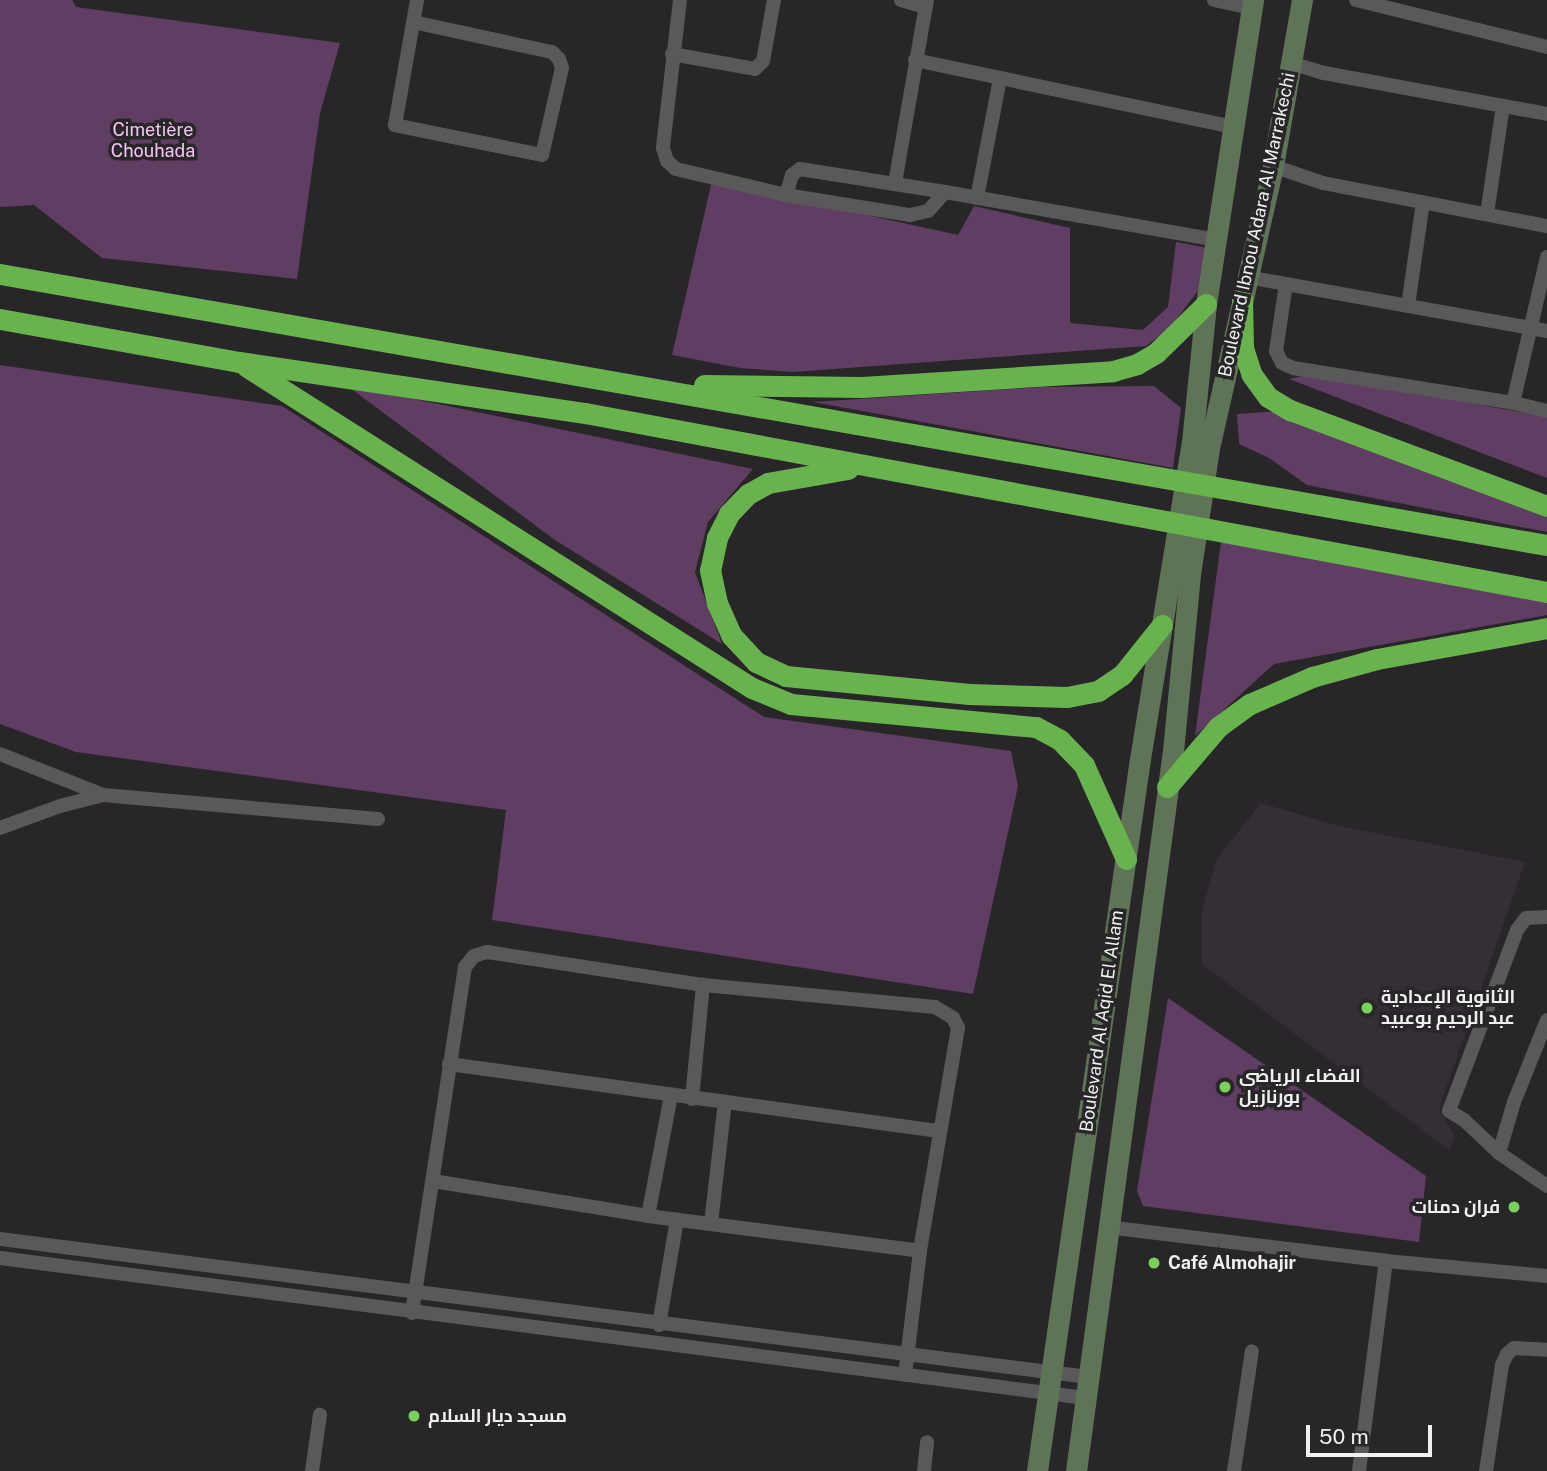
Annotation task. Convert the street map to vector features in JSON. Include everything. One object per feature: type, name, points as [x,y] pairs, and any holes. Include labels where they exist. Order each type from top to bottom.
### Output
[{"type":"highway","points":[[0,274],[1547,545]]},
{"type":"highway","points":[[1242,299],[1243,348],[1252,375],[1268,397],[1290,410],[1547,506]]},
{"type":"highway","points":[[599,377],[729,387],[849,387],[1113,371],[1137,364],[1156,353],[1206,304]]},
{"type":"highway","points":[[0,319],[239,362],[585,413],[1547,592]]},
{"type":"highway","points":[[239,362],[752,688],[791,704],[1036,727],[1060,740],[1083,765],[1126,859]]},
{"type":"highway","points":[[865,467],[768,483],[747,494],[729,514],[717,538],[710,570],[717,603],[731,635],[756,662],[786,676],[969,695],[1067,697],[1098,691],[1122,675],[1162,625]]},
{"type":"highway","points":[[1167,787],[1218,727],[1250,704],[1312,677],[1377,659],[1547,628]]},
{"type":"main road","name":"Boulevard Ibnou Adara Al Marrakechi","points":[[1200,445],[1242,299],[1273,166],[1303,0]]},
{"type":"main road","name":"Boulevard Ibnou Adara Al Marrakechi","points":[[1200,445],[1206,304],[1218,240],[1252,4]]},
{"type":"main road","points":[[1181,573],[1200,445]]},
{"type":"main road","name":"Boulevard Al Aqid El Allam","points":[[1037,1471],[1162,625],[1181,573]]},
{"type":"main road","name":"Boulevard Al Aqid El Allam","points":[[1076,1471],[1167,787],[1181,573]]},
{"type":"street","points":[[413,22],[552,52],[559,59],[562,68],[542,155],[395,125],[413,22],[417,0]]},
{"type":"street","points":[[680,0],[663,148],[667,161],[687,173],[786,195],[909,215],[928,211],[945,192]]},
{"type":"street","points":[[672,54],[755,69],[763,61],[774,0]]},
{"type":"street","points":[[895,184],[927,3],[901,0]]},
{"type":"street","points":[[1214,0],[1252,4]]},
{"type":"street","points":[[1356,0],[1547,47]]},
{"type":"street","points":[[915,60],[1234,127]]},
{"type":"street","points":[[1291,63],[1324,73],[1547,114]]},
{"type":"street","points":[[977,198],[1000,78]]},
{"type":"street","points":[[1487,214],[1503,106]]},
{"type":"street","points":[[1273,166],[1323,183],[1547,226]]},
{"type":"street","points":[[786,195],[792,175],[800,169],[1218,240]]},
{"type":"street","points":[[1408,306],[1423,202]]},
{"type":"street","points":[[1513,403],[1547,257]]},
{"type":"street","points":[[1247,277],[1547,331]]},
{"type":"street","points":[[1286,284],[1276,351],[1282,363],[1293,368],[1513,403],[1547,411]]},
{"type":"street","points":[[0,754],[103,795],[379,819]]},
{"type":"street","points":[[0,828],[60,806],[103,795]]},
{"type":"street","points":[[1547,917],[1526,918],[1517,930],[1449,1111],[1499,1153],[1547,1186]]},
{"type":"street","points":[[412,1313],[465,967],[474,956],[487,952],[703,985],[936,1007],[945,1010],[958,1028],[920,1251],[905,1375]]},
{"type":"street","points":[[692,1099],[703,985]]},
{"type":"street","points":[[1499,1153],[1543,1043],[1547,1020]]},
{"type":"street","points":[[449,1064],[939,1131]]},
{"type":"street","points":[[648,1216],[671,1095]]},
{"type":"street","points":[[711,1224],[725,1101]]},
{"type":"street","points":[[433,1181],[648,1216],[920,1251]]},
{"type":"street","points":[[659,1325],[677,1220]]},
{"type":"street","points":[[1107,1227],[1386,1261],[1547,1276]]},
{"type":"street","points":[[0,1239],[907,1355],[1086,1388]]},
{"type":"street","points":[[0,1258],[905,1375],[1049,1383],[1086,1388]]},
{"type":"street","points":[[1359,1471],[1386,1261]]},
{"type":"street","points":[[1486,1471],[1502,1365],[1507,1353],[1514,1348],[1547,1350]]},
{"type":"street","points":[[1234,1471],[1252,1352]]},
{"type":"street","points":[[312,1471],[320,1415]]},
{"type":"street","points":[[924,1471],[927,1442]]},
{"type":"shaded area","name":"الثانوية الإعدادية عبد الرحيم بوعبيد","points":[[1261,803],[1339,826],[1525,862],[1439,1109],[1455,1136],[1449,1150],[1202,964],[1202,912],[1216,860]]},
{"type":"green space","name":"Cimetière Chouhada","points":[[0,0],[72,0],[76,7],[340,43],[320,113],[297,279],[102,258],[34,205],[0,207]]},
{"type":"green space","points":[[712,181],[958,235],[974,206],[1070,228],[1070,323],[1143,330],[1168,307],[1176,242],[1208,248],[1203,284],[1170,328],[1146,346],[793,372],[740,368],[672,355]]},
{"type":"green space","points":[[0,365],[282,406],[764,717],[1011,751],[1018,786],[973,994],[492,920],[506,810],[76,752],[0,724]]},
{"type":"green space","points":[[1312,374],[1547,417],[1547,478],[1289,379]]},
{"type":"green space","points":[[346,385],[753,469],[708,522],[695,572],[722,644],[555,540]]},
{"type":"green space","points":[[1154,386],[1181,408],[1173,468],[813,402],[1041,387]]},
{"type":"green space","points":[[1279,411],[1547,515],[1547,532],[1307,485],[1269,458],[1239,444],[1237,414]]},
{"type":"green space","points":[[1221,542],[1547,601],[1547,615],[1274,664],[1195,736]]},
{"type":"green space","name":"الفضاء الرياضي بورنازيل","points":[[1168,998],[1426,1176],[1419,1242],[1143,1206],[1137,1191]]},
{"type":"place","name":"الثانوية الإعدادية عبد الرحيم بوعبيد","points":[[1367,1008]]},
{"type":"place","name":"الفضاء الرياضي بورنازيل","points":[[1225,1087]]},
{"type":"place","name":"فران دمنات","points":[[1514,1207]]},
{"type":"place","name":"Café Almohajir","points":[[1154,1263]]},
{"type":"place","name":"مسجد ديار السلام","points":[[414,1416]]}]
